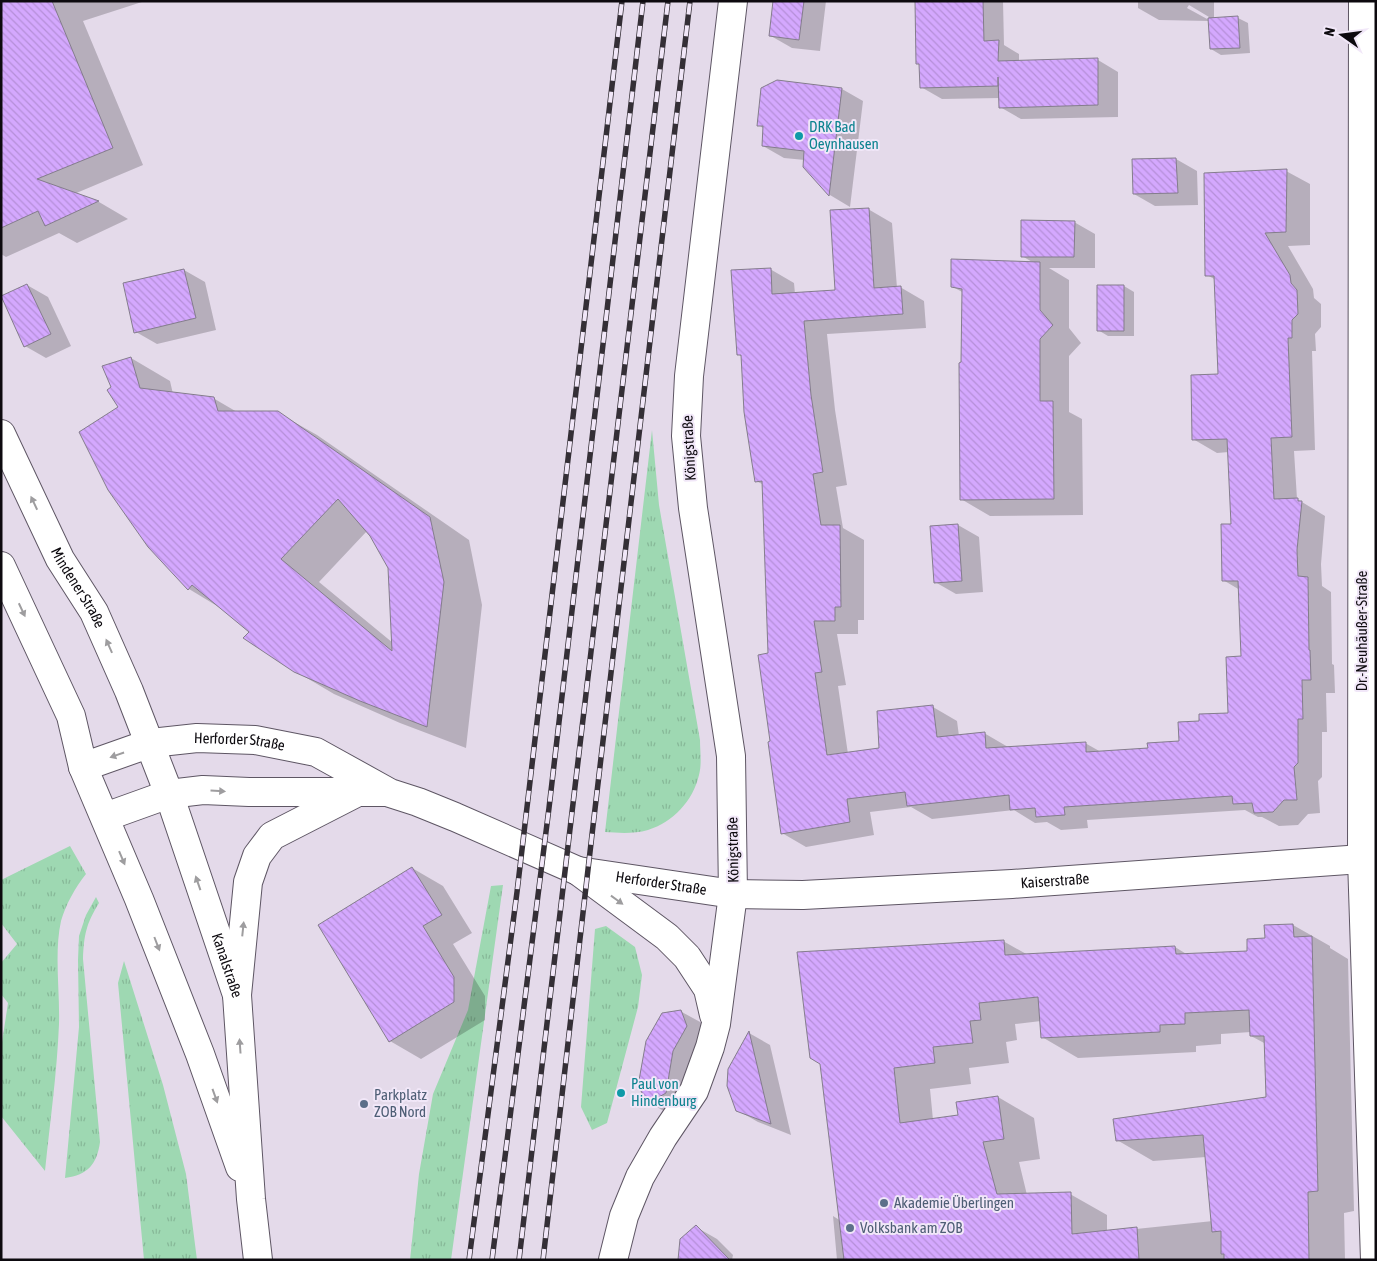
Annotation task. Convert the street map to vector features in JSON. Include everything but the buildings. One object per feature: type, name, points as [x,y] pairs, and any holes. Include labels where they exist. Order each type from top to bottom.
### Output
[{"type":"street","name":"Königstraße","points":[[733,1],[689,376],[686,436],[693,508],[731,756],[733,894]]},
{"type":"street","name":"Dr.-Neuhäußer-Straße","points":[[1363,1],[1374,1260]]},
{"type":"street","name":"Mindener Straße","points":[[1,434],[60,559],[94,612],[151,743]]},
{"type":"street","points":[[1,566],[71,716],[83,767]]},
{"type":"street","name":"Herforder Straße","points":[[83,767],[151,743],[197,738],[256,740],[316,752],[390,792],[455,817],[578,871],[667,937],[687,957],[708,989],[716,1024]]},
{"type":"street","name":"Kanalstraße","points":[[151,743],[237,995],[251,1199],[258,1260]]},
{"type":"street","name":"Kanalstraße","points":[[83,767],[139,899],[196,1045],[251,1199]]},
{"type":"street","name":"Herforder Straße","points":[[105,817],[169,794],[203,790],[249,792],[390,792]]},
{"type":"street","name":"Herforder Straße","points":[[237,995],[248,882],[257,856],[272,836],[359,792]]},
{"type":"street","name":"Kaiserstraße","points":[[733,894],[826,894],[1012,884],[1369,858]]},
{"type":"street","name":"Herforder Straße","points":[[578,871],[733,894],[716,1024],[710,1047],[694,1091],[663,1137],[640,1177],[624,1216],[613,1260]]},
{"type":"green space","points":[[652,430],[659,505],[700,740],[699,775],[687,802],[666,822],[643,831],[626,833],[605,832]]},
{"type":"green space","points":[[70,846],[86,874],[68,902],[59,933],[58,1042],[45,1171],[1,1116],[1,1049],[8,1003],[1,994],[1,963],[17,944],[1,923],[1,880]]},
{"type":"green space","points":[[503,885],[451,1260],[410,1260],[419,1174],[433,1094],[468,1010],[491,886]]},
{"type":"green space","points":[[96,897],[99,903],[86,930],[83,959],[100,1142],[99,1150],[90,1167],[80,1174],[65,1178],[79,1027],[79,936],[86,915]]},
{"type":"green space","points":[[606,926],[635,947],[642,975],[638,1007],[607,1123],[592,1130],[581,1107],[595,929]]},
{"type":"green space","points":[[124,961],[163,1085],[186,1174],[197,1260],[144,1260],[118,983]]},
{"type":"railway","points":[[469,1260],[517,892],[622,1]]},
{"type":"railway","points":[[492,1260],[549,808],[643,1]]},
{"type":"railway","points":[[519,1260],[668,1]]},
{"type":"railway","points":[[543,1260],[690,1]]},
{"type":"place","name":"DRK Bad Oeynhausen","points":[[799,136]]},
{"type":"place","name":"Paul von Hindenburg","points":[[621,1093]]},
{"type":"place","name":"Parkplatz ZOB Nord","points":[[364,1104]]},
{"type":"place","name":"Akademie Überlingen","points":[[884,1203]]},
{"type":"place","name":"Volksbank am ZOB","points":[[850,1228]]}]
